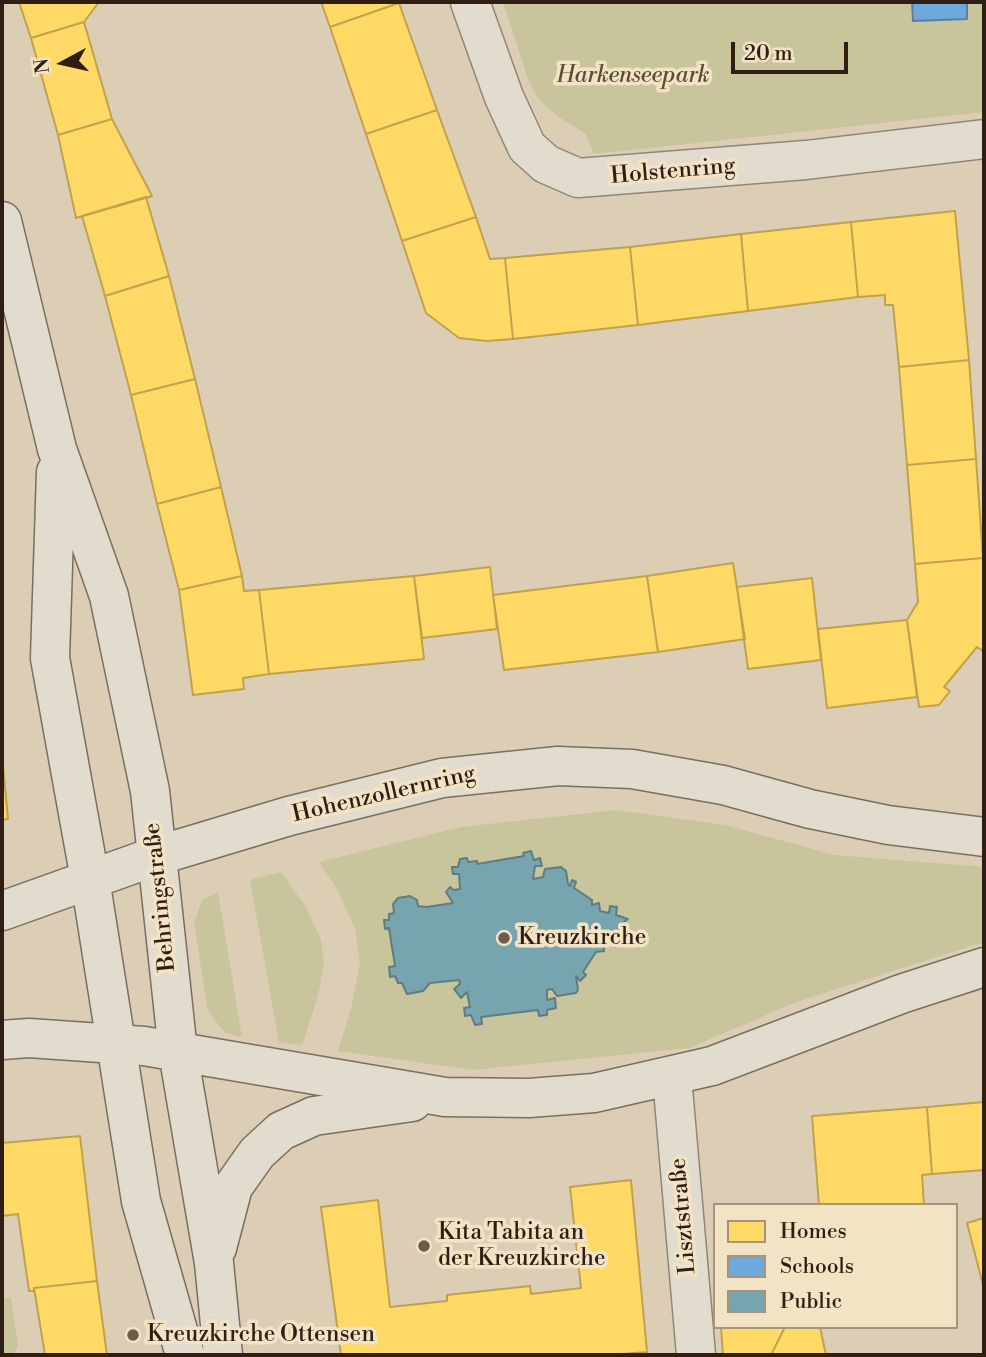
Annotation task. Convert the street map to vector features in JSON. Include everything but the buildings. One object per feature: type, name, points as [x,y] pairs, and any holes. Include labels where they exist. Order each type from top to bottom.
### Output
[{"type":"main road","name":"Holstenring","points":[[470,2],[509,109],[527,147],[546,164],[578,178],[806,160],[984,139]]},
{"type":"main road","name":"Behringstraße","points":[[2,221],[57,449],[109,596],[150,791],[178,1052],[214,1264],[223,1355]]},
{"type":"main road","name":"Behringstraße","points":[[57,449],[50,658],[90,879],[141,1201],[185,1355]]},
{"type":"main road","name":"Hohenzollernring","points":[[2,911],[156,856],[289,816],[442,778],[558,766],[632,769],[723,785],[810,809],[887,825],[984,837]]},
{"type":"main road","points":[[2,1040],[29,1038],[115,1044],[445,1097],[529,1098],[594,1093],[712,1066],[901,994],[984,967]]},
{"type":"main road","name":"Lisztstraße","points":[[672,1077],[696,1355]]},
{"type":"main road","points":[[214,1264],[233,1187],[257,1153],[281,1131],[314,1116],[445,1097]]},
{"type":"green space","name":"Harkenseepark","points":[[503,2],[984,2],[984,112],[594,154],[586,134],[557,116],[540,101],[529,82]]},
{"type":"green space","points":[[616,810],[725,825],[834,855],[984,867],[984,942],[799,1001],[689,1048],[472,1070],[338,1051],[352,1005],[360,962],[355,929],[337,889],[319,862],[461,827]]},
{"type":"green space","points":[[281,872],[306,907],[321,940],[324,962],[318,996],[302,1045],[279,1042],[250,880]]},
{"type":"green space","points":[[218,892],[242,1037],[225,1033],[208,1011],[194,923],[202,900]]},
{"type":"green space","points":[[11,1298],[18,1345],[14,1355],[2,1355],[2,1299]]},
{"type":"place","name":"Kreuzkirche","points":[[504,938]]},
{"type":"place","name":"Kita Tabita an der Kreuzkirche","points":[[424,1246]]},
{"type":"place","name":"Kreuzkirche Ottensen","points":[[133,1335]]}]
